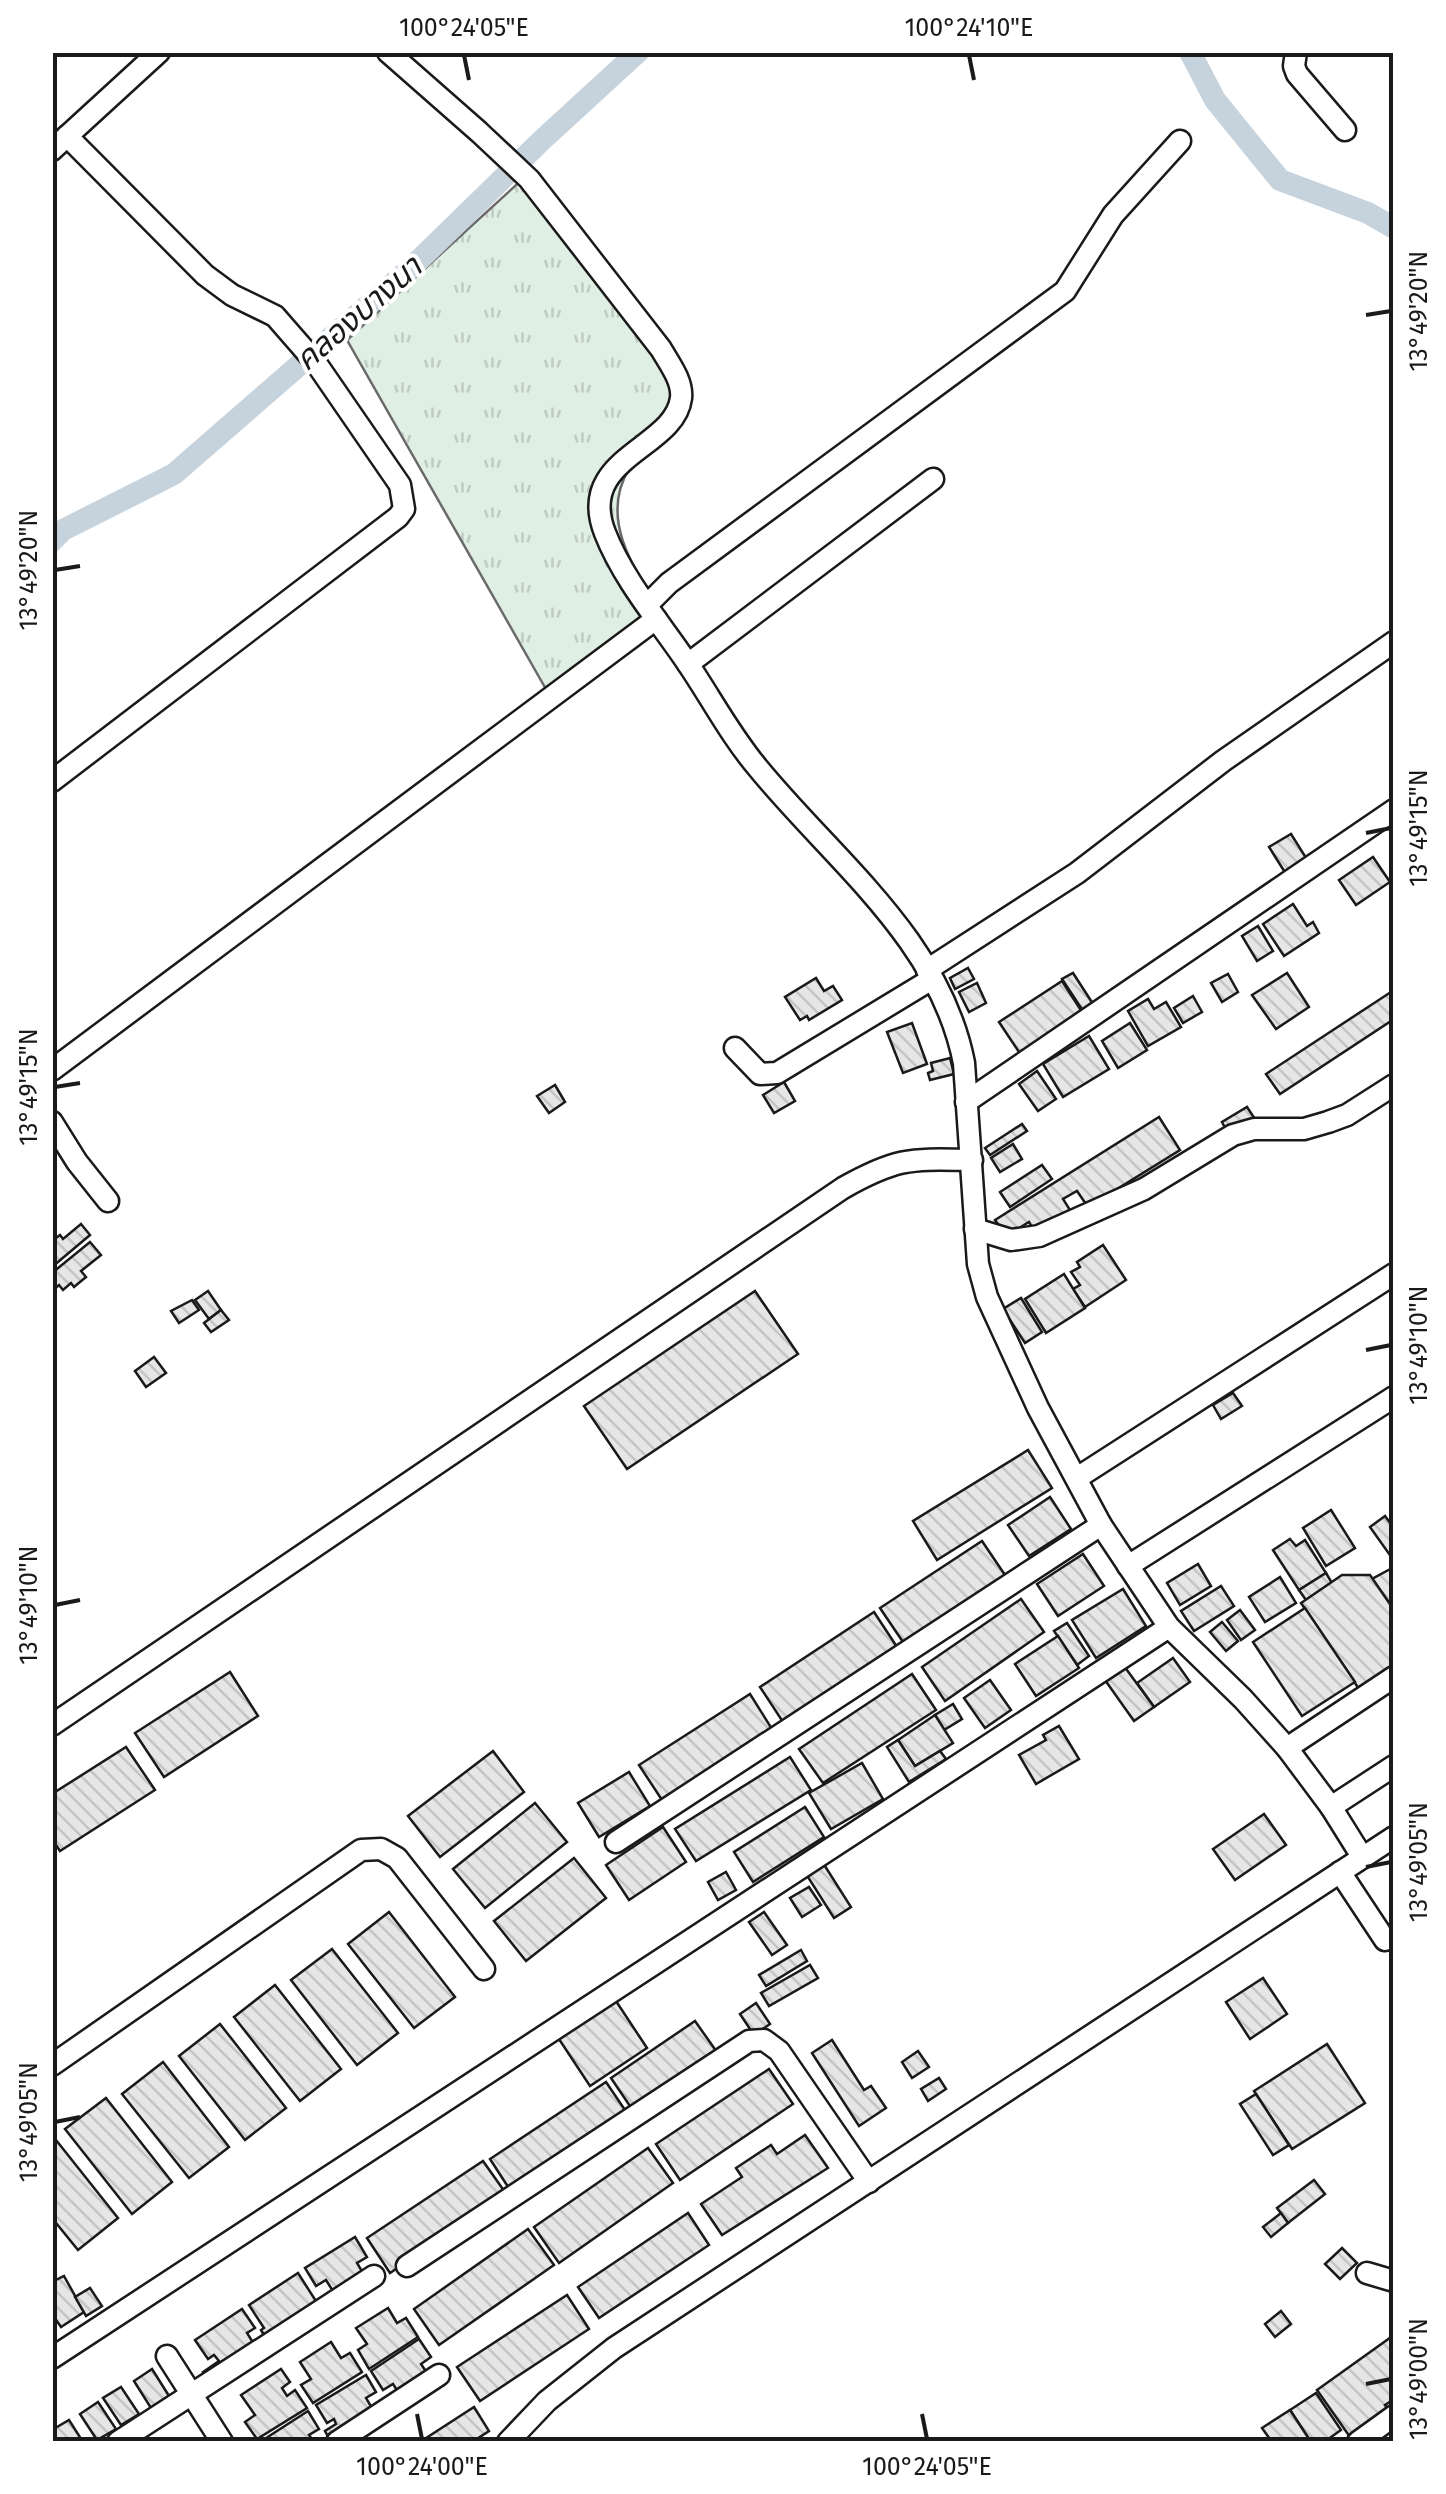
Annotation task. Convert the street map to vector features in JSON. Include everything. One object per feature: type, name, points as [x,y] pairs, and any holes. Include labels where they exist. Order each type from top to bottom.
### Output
[{"type":"street","points":[[52,781],[398,518],[404,509],[400,485],[316,363],[275,316],[205,275],[60,143],[158,52]]},
{"type":"street","points":[[388,52],[529,179],[661,349],[680,386],[681,398],[670,420],[620,465],[600,496],[604,530],[652,612],[757,767],[884,908],[929,974],[958,1037],[972,1160],[978,1264],[986,1297],[1038,1408],[1101,1525],[1169,1627],[1244,1699],[1287,1748],[1362,1855]]},
{"type":"street","points":[[1296,52],[1297,74],[1345,130]]},
{"type":"street","points":[[52,1070],[652,612],[670,583],[1066,291],[1113,215],[1180,140]]},
{"type":"street","points":[[688,664],[934,479]]},
{"type":"street","points":[[736,1048],[760,1074],[778,1073],[1077,874],[1223,761],[1394,642]]},
{"type":"street","points":[[966,1102],[1394,810]]},
{"type":"street","points":[[975,1229],[1011,1240],[1039,1236],[1144,1190],[1233,1135],[1280,1127],[1304,1129],[1328,1122],[1394,1085]]},
{"type":"street","points":[[52,1122],[108,1201]]},
{"type":"street","points":[[52,1725],[843,1188],[905,1159],[972,1160]]},
{"type":"street","points":[[1078,1478],[1394,1274]]},
{"type":"street","points":[[1128,1566],[1394,1397]]},
{"type":"street","points":[[616,1842],[1101,1525]]},
{"type":"street","points":[[52,2358],[1169,1627]]},
{"type":"street","points":[[1287,1748],[1394,1677]]},
{"type":"street","points":[[1331,1806],[1394,1766]]},
{"type":"street","points":[[508,2442],[547,2401],[614,2348],[1394,1837]]},
{"type":"street","points":[[52,2065],[361,1850],[380,1849],[396,1858],[484,1969]]},
{"type":"street","points":[[1340,1872],[1385,1940]]},
{"type":"street","points":[[407,2266],[749,2041],[764,2040],[779,2051],[869,2182]]},
{"type":"street","points":[[1367,2273],[1394,2281]]},
{"type":"street","points":[[118,2442],[374,2276]]},
{"type":"street","points":[[167,2356],[222,2442]]},
{"type":"street","points":[[337,2442],[439,2375]]},
{"type":"street","points":[[1358,2442],[1394,2416]]},
{"type":"green space","points":[[527,175],[690,398],[629,469],[620,489],[617,510],[626,550],[669,623],[555,705],[347,340]]},
{"type":"building","points":[[1291,834],[1308,861],[1286,874],[1269,847]]},
{"type":"building","points":[[1373,857],[1390,882],[1356,905],[1339,880]]},
{"type":"building","points":[[1293,904],[1307,926],[1313,922],[1319,933],[1284,956],[1263,924]]},
{"type":"building","points":[[1258,926],[1273,951],[1257,961],[1242,936]]},
{"type":"building","points":[[968,968],[974,979],[955,989],[950,978]]},
{"type":"building","points":[[1073,973],[1095,1007],[1085,1014],[1062,979]]},
{"type":"building","points":[[1287,973],[1309,1007],[1276,1029],[1252,995]]},
{"type":"building","points":[[1228,974],[1238,992],[1222,1002],[1211,983]]},
{"type":"building","points":[[816,978],[824,991],[833,986],[842,1000],[809,1020],[807,1016],[800,1020],[785,997]]},
{"type":"building","points":[[1062,981],[1084,1015],[1021,1055],[999,1022]]},
{"type":"building","points":[[977,983],[986,1003],[969,1012],[959,992]]},
{"type":"building","points":[[1394,990],[1394,1019],[1280,1094],[1266,1074]]},
{"type":"building","points":[[1193,996],[1202,1012],[1183,1023],[1174,1008]]},
{"type":"building","points":[[1148,999],[1154,1009],[1166,1002],[1181,1027],[1148,1046],[1128,1011]]},
{"type":"building","points":[[912,1023],[927,1064],[903,1073],[887,1032]]},
{"type":"building","points":[[1130,1023],[1147,1050],[1118,1068],[1102,1041]]},
{"type":"building","points":[[1089,1036],[1109,1069],[1063,1097],[1043,1064]]},
{"type":"building","points":[[950,1058],[954,1074],[930,1080],[931,1063]]},
{"type":"building","points":[[1037,1071],[1056,1099],[1038,1111],[1019,1084]]},
{"type":"building","points":[[784,1082],[795,1101],[774,1113],[763,1095]]},
{"type":"building","points":[[555,1085],[565,1102],[549,1113],[537,1096]]},
{"type":"building","points":[[1247,1107],[1255,1119],[1229,1135],[1222,1122]]},
{"type":"building","points":[[1159,1117],[1180,1150],[1088,1207],[1077,1191],[1063,1199],[1070,1210],[1035,1232],[1029,1222],[1006,1236],[995,1220]]},
{"type":"building","points":[[1022,1124],[1027,1131],[990,1155],[985,1148]]},
{"type":"building","points":[[1013,1144],[1022,1159],[1000,1172],[991,1158]]},
{"type":"building","points":[[1042,1165],[1052,1179],[1010,1207],[1000,1192]]},
{"type":"building","points":[[81,1224],[90,1235],[52,1267],[52,1241],[60,1235],[63,1239]]},
{"type":"building","points":[[90,1242],[101,1255],[81,1271],[86,1277],[74,1287],[71,1283],[63,1290],[59,1285],[52,1291],[52,1273]]},
{"type":"building","points":[[1103,1245],[1126,1280],[1085,1307],[1073,1289],[1080,1285],[1071,1272],[1080,1267],[1077,1262]]},
{"type":"building","points":[[1064,1274],[1085,1308],[1046,1333],[1025,1299]]},
{"type":"building","points":[[208,1291],[221,1310],[209,1319],[195,1300]]},
{"type":"building","points":[[755,1291],[798,1354],[627,1469],[584,1406]]},
{"type":"building","points":[[1021,1298],[1042,1332],[1025,1343],[1003,1309]]},
{"type":"building","points":[[192,1300],[199,1310],[179,1323],[171,1311]]},
{"type":"building","points":[[221,1310],[229,1320],[211,1332],[204,1323]]},
{"type":"building","points":[[154,1357],[166,1373],[146,1387],[135,1371]]},
{"type":"building","points":[[1233,1393],[1242,1406],[1221,1419],[1213,1405]]},
{"type":"building","points":[[1028,1450],[1052,1488],[937,1560],[913,1521]]},
{"type":"building","points":[[1050,1497],[1071,1529],[1029,1556],[1008,1525]]},
{"type":"building","points":[[1331,1510],[1355,1548],[1326,1566],[1303,1528]]},
{"type":"building","points":[[1385,1516],[1394,1528],[1392,1558],[1370,1527]]},
{"type":"building","points":[[1290,1539],[1296,1546],[1305,1540],[1326,1573],[1299,1590],[1273,1550]]},
{"type":"building","points":[[982,1541],[1007,1578],[905,1645],[880,1608]]},
{"type":"building","points":[[1083,1554],[1104,1586],[1058,1616],[1037,1584]]},
{"type":"building","points":[[1198,1564],[1211,1586],[1180,1605],[1167,1583]]},
{"type":"building","points":[[1394,1567],[1394,1610],[1372,1579]]},
{"type":"building","points":[[1326,1573],[1332,1583],[1306,1600],[1299,1590]]},
{"type":"building","points":[[1342,1575],[1370,1575],[1394,1610],[1394,1671],[1361,1692],[1301,1603]]},
{"type":"building","points":[[1280,1577],[1296,1603],[1265,1622],[1249,1597]]},
{"type":"building","points":[[1221,1586],[1234,1606],[1194,1631],[1181,1611]]},
{"type":"building","points":[[1123,1589],[1146,1626],[1096,1658],[1072,1620]]},
{"type":"building","points":[[1021,1599],[1044,1632],[945,1701],[922,1667]]},
{"type":"building","points":[[1305,1608],[1355,1682],[1302,1716],[1253,1642]]},
{"type":"building","points":[[1240,1610],[1255,1630],[1241,1640],[1227,1620]]},
{"type":"building","points":[[874,1612],[897,1647],[783,1722],[760,1687]]},
{"type":"building","points":[[1222,1622],[1238,1641],[1226,1651],[1210,1632]]},
{"type":"building","points":[[1067,1623],[1089,1656],[1077,1665],[1054,1631]]},
{"type":"building","points":[[1058,1636],[1079,1668],[1036,1696],[1015,1664]]},
{"type":"building","points":[[1173,1658],[1190,1682],[1154,1707],[1137,1683]]},
{"type":"building","points":[[1124,1666],[1154,1707],[1134,1721],[1105,1680]]},
{"type":"building","points":[[230,1672],[258,1716],[164,1777],[135,1733]]},
{"type":"building","points":[[912,1674],[936,1710],[823,1783],[799,1749]]},
{"type":"building","points":[[990,1680],[1011,1710],[985,1728],[964,1698]]},
{"type":"building","points":[[750,1694],[772,1729],[662,1800],[639,1765]]},
{"type":"building","points":[[953,1704],[962,1719],[944,1730],[935,1715]]},
{"type":"building","points":[[935,1715],[953,1743],[915,1766],[898,1740]]},
{"type":"building","points":[[1059,1726],[1079,1759],[1036,1784],[1019,1755],[1046,1740],[1043,1735]]},
{"type":"building","points":[[898,1740],[915,1766],[940,1751],[946,1759],[909,1782],[887,1747]]},
{"type":"building","points":[[126,1747],[155,1790],[60,1851],[52,1839],[52,1794]]},
{"type":"building","points":[[493,1751],[524,1792],[440,1857],[408,1816]]},
{"type":"building","points":[[790,1757],[811,1790],[696,1861],[675,1829]]},
{"type":"building","points":[[862,1763],[883,1799],[831,1829],[809,1793]]},
{"type":"building","points":[[629,1772],[650,1806],[599,1837],[578,1803]]},
{"type":"building","points":[[535,1803],[567,1842],[485,1908],[453,1869]]},
{"type":"building","points":[[805,1807],[824,1837],[753,1882],[734,1852]]},
{"type":"building","points":[[1264,1814],[1286,1845],[1235,1880],[1213,1849]]},
{"type":"building","points":[[663,1827],[686,1862],[629,1900],[606,1865]]},
{"type":"building","points":[[574,1858],[606,1898],[526,1961],[494,1921]]},
{"type":"building","points":[[823,1863],[851,1907],[834,1918],[806,1874]]},
{"type":"building","points":[[726,1872],[736,1890],[718,1900],[708,1882]]},
{"type":"building","points":[[809,1887],[821,1905],[802,1917],[790,1898]]},
{"type":"building","points":[[389,1912],[455,1997],[414,2028],[348,1944]]},
{"type":"building","points":[[764,1912],[787,1945],[772,1955],[749,1922]]},
{"type":"building","points":[[332,1949],[398,2033],[357,2065],[291,1980]]},
{"type":"building","points":[[801,1950],[807,1961],[766,1986],[759,1975]]},
{"type":"building","points":[[810,1965],[818,1978],[769,2006],[761,1993]]},
{"type":"building","points":[[1263,1978],[1287,2014],[1250,2039],[1226,2002]]},
{"type":"building","points":[[275,1985],[341,2069],[300,2101],[234,2017]]},
{"type":"building","points":[[614,1998],[647,2048],[590,2086],[557,2036]]},
{"type":"building","points":[[756,2003],[770,2024],[754,2035],[740,2014]]},
{"type":"building","points":[[695,2021],[719,2055],[634,2112],[611,2078]]},
{"type":"building","points":[[220,2024],[286,2108],[245,2140],[179,2056]]},
{"type":"building","points":[[832,2040],[864,2090],[871,2086],[886,2108],[859,2126],[812,2053]]},
{"type":"building","points":[[1327,2044],[1365,2103],[1292,2149],[1254,2091]]},
{"type":"building","points":[[918,2051],[929,2067],[912,2078],[902,2062]]},
{"type":"building","points":[[163,2062],[229,2147],[189,2178],[122,2094]]},
{"type":"building","points":[[769,2069],[793,2104],[680,2180],[656,2144]]},
{"type":"building","points":[[939,2078],[946,2089],[928,2101],[921,2089]]},
{"type":"building","points":[[606,2082],[629,2116],[512,2193],[490,2159]]},
{"type":"building","points":[[1256,2094],[1289,2145],[1273,2155],[1240,2104]]},
{"type":"building","points":[[106,2098],[172,2182],[132,2214],[65,2129]]},
{"type":"building","points":[[52,2135],[118,2218],[78,2250],[52,2218]]},
{"type":"building","points":[[805,2135],[828,2168],[722,2235],[701,2204],[742,2177],[736,2168],[771,2145],[777,2154]]},
{"type":"building","points":[[648,2148],[673,2183],[559,2263],[534,2227]]},
{"type":"building","points":[[483,2161],[507,2195],[390,2273],[367,2238]]},
{"type":"building","points":[[1314,2180],[1325,2194],[1288,2223],[1277,2208]]},
{"type":"building","points":[[688,2213],[709,2245],[599,2318],[578,2287]]},
{"type":"building","points":[[1281,2213],[1288,2223],[1271,2237],[1263,2227]]},
{"type":"building","points":[[528,2229],[554,2265],[439,2345],[414,2309]]},
{"type":"building","points":[[355,2237],[367,2257],[357,2263],[366,2278],[336,2296],[326,2280],[316,2286],[305,2268]]},
{"type":"building","points":[[1342,2248],[1357,2263],[1340,2279],[1325,2264]]},
{"type":"building","points":[[298,2273],[321,2309],[269,2343],[249,2305]]},
{"type":"building","points":[[64,2276],[84,2312],[61,2327],[52,2314],[52,2282]]},
{"type":"building","points":[[90,2288],[102,2306],[86,2316],[75,2297]]},
{"type":"building","points":[[567,2295],[589,2329],[480,2401],[457,2367]]},
{"type":"building","points":[[388,2308],[397,2323],[406,2318],[418,2337],[369,2369],[358,2350],[367,2344],[356,2328]]},
{"type":"building","points":[[242,2309],[255,2328],[247,2333],[257,2349],[208,2380],[203,2372],[219,2361],[214,2355],[208,2359],[195,2340]]},
{"type":"building","points":[[1281,2311],[1291,2324],[1275,2337],[1265,2324]]},
{"type":"building","points":[[1394,2335],[1394,2399],[1385,2405],[1388,2409],[1350,2437],[1317,2390]]},
{"type":"building","points":[[419,2339],[431,2357],[421,2364],[431,2379],[402,2398],[393,2384],[383,2390],[371,2371]]},
{"type":"building","points":[[331,2342],[341,2358],[350,2353],[362,2372],[313,2403],[301,2385],[311,2379],[300,2362]]},
{"type":"building","points":[[152,2369],[169,2396],[151,2408],[134,2381]]},
{"type":"building","points":[[281,2369],[290,2382],[282,2388],[287,2396],[295,2390],[307,2408],[257,2439],[245,2422],[255,2415],[241,2395]]},
{"type":"building","points":[[366,2375],[376,2392],[366,2398],[376,2415],[331,2442],[325,2431],[336,2424],[334,2419],[327,2423],[316,2405]]},
{"type":"building","points":[[121,2387],[139,2414],[121,2425],[103,2398]]},
{"type":"building","points":[[1316,2393],[1341,2430],[1324,2442],[1311,2442],[1290,2410]]},
{"type":"building","points":[[98,2402],[116,2429],[97,2440],[80,2414]]},
{"type":"building","points":[[474,2407],[489,2431],[472,2442],[420,2442]]},
{"type":"building","points":[[1290,2410],[1311,2442],[1272,2442],[1262,2428]]},
{"type":"building","points":[[308,2411],[319,2429],[309,2435],[314,2442],[260,2442]]},
{"type":"building","points":[[69,2420],[83,2442],[57,2442],[52,2430]]},
{"type":"waterway","name":"คลองบางนา","points":[[52,541],[63,530],[174,474],[413,266],[638,52]]},
{"type":"waterway","points":[[1190,52],[1215,100],[1280,180],[1368,213],[1394,228]]}]
